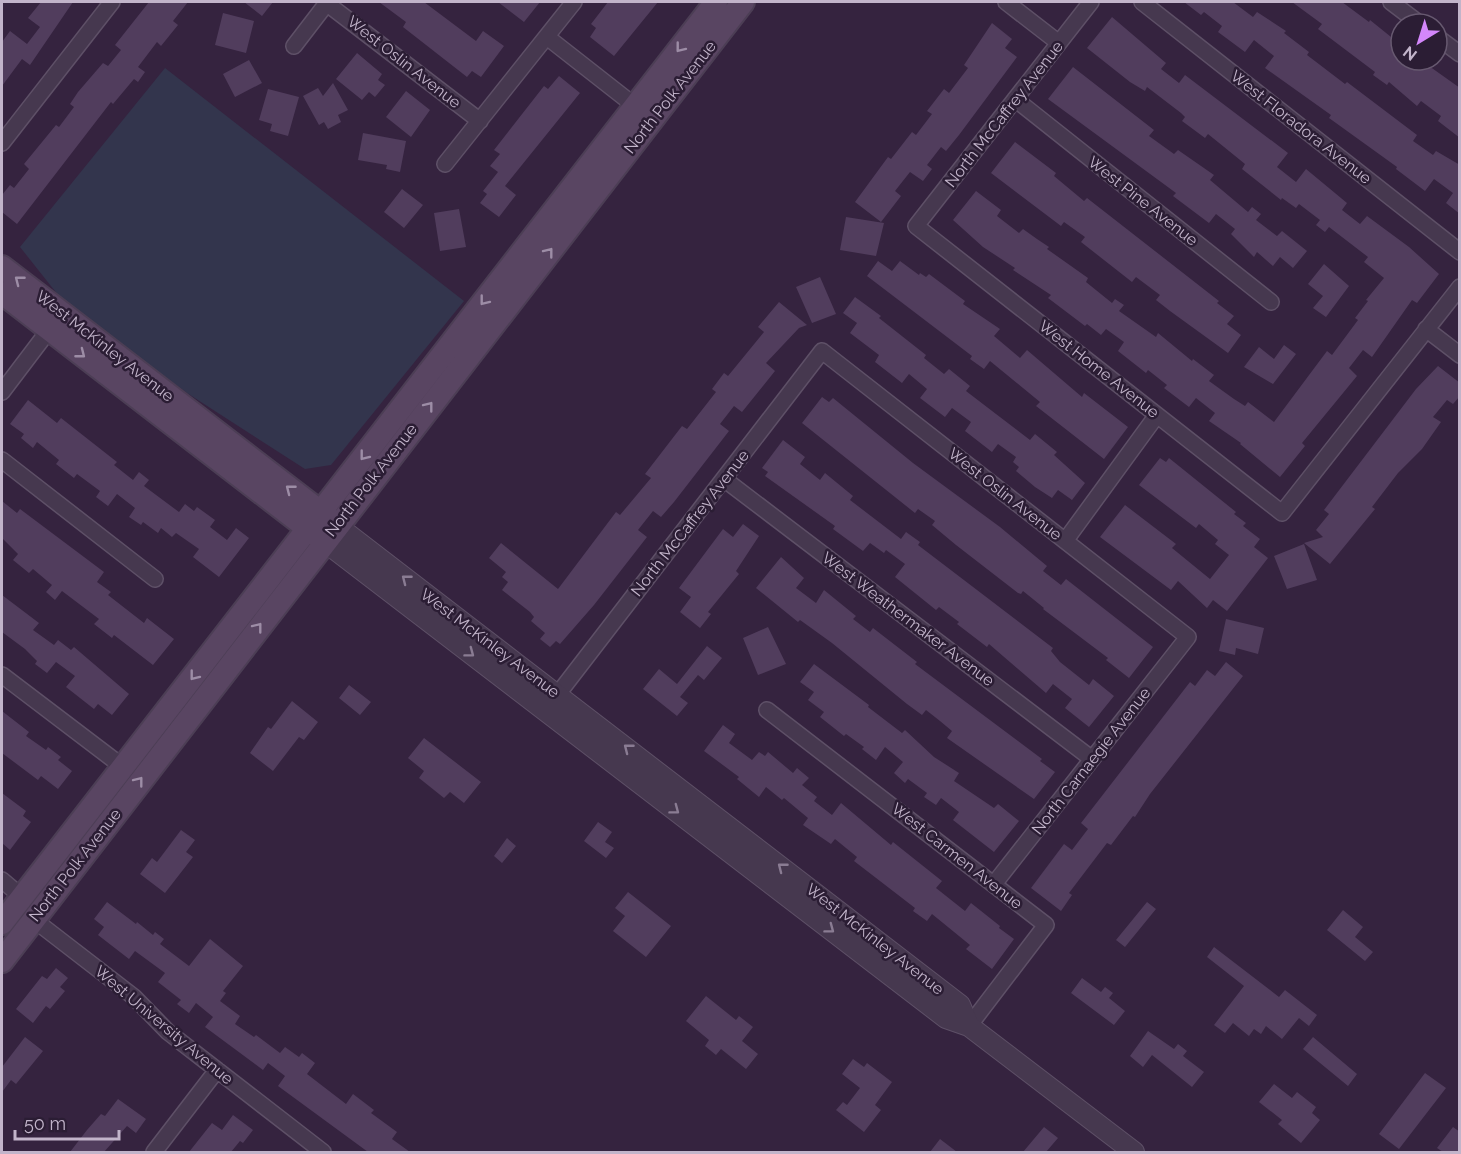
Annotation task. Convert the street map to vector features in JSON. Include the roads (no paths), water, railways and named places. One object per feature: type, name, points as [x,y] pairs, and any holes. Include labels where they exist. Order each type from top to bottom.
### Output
[{"type":"main road","name":"North Polk Avenue","points":[[2,961],[635,106],[716,2]]},
{"type":"main road","name":"North Polk Avenue","points":[[2,923],[123,767],[571,224],[744,2]]},
{"type":"main road","points":[[571,224],[573,206],[635,127],[635,106]]},
{"type":"main road","name":"West McKinley Avenue","points":[[2,267],[322,527]]},
{"type":"main road","name":"West McKinley Avenue","points":[[2,293],[49,330],[322,527]]},
{"type":"main road","points":[[2,944],[22,917],[22,897]]},
{"type":"street","points":[[2,143],[112,2]]},
{"type":"street","name":"West Oslin Avenue","points":[[294,46],[326,2],[480,121]]},
{"type":"street","points":[[445,164],[574,2]]},
{"type":"street","points":[[1006,2],[1059,43]]},
{"type":"street","name":"North McCaffrey Avenue","points":[[916,226],[1092,2]]},
{"type":"street","name":"West Floradora Avenue","points":[[1142,2],[1460,252]]},
{"type":"street","points":[[1391,2],[1404,12]]},
{"type":"street","points":[[547,37],[635,106]]},
{"type":"street","name":"West Pine Avenue","points":[[1015,99],[1271,302]]},
{"type":"street","name":"West Home Avenue","points":[[916,226],[1282,513],[1426,329]]},
{"type":"street","points":[[1460,287],[1426,329],[1460,355]]},
{"type":"street","points":[[2,392],[49,330]]},
{"type":"street","name":"North McCaffrey Avenue","points":[[558,694],[822,351]]},
{"type":"street","name":"West Oslin Avenue","points":[[822,351],[1188,638]]},
{"type":"street","points":[[1065,541],[1157,415]]},
{"type":"street","points":[[2,460],[155,579]]},
{"type":"street","name":"West Weathermaker Avenue","points":[[724,479],[1092,759]]},
{"type":"street","name":"West McKinley Avenue","points":[[322,527],[387,589],[946,1018],[969,1026],[1134,1152]]},
{"type":"street","name":"West McKinley Avenue","points":[[322,527],[457,618],[558,694],[960,1005],[969,1026]]},
{"type":"street","points":[[387,589],[417,604],[444,622],[452,624],[457,618]]},
{"type":"street","name":"North Carnaegie Avenue","points":[[994,884],[1188,638]]},
{"type":"street","points":[[2,675],[123,767]]},
{"type":"street","name":"West Carmen Avenue","points":[[767,710],[1046,924],[969,1026]]},
{"type":"street","points":[[2,880],[22,897]]},
{"type":"street","name":"West University Avenue","points":[[33,919],[134,997],[168,1032],[324,1152]]},
{"type":"street","points":[[154,1152],[217,1070]]}]
